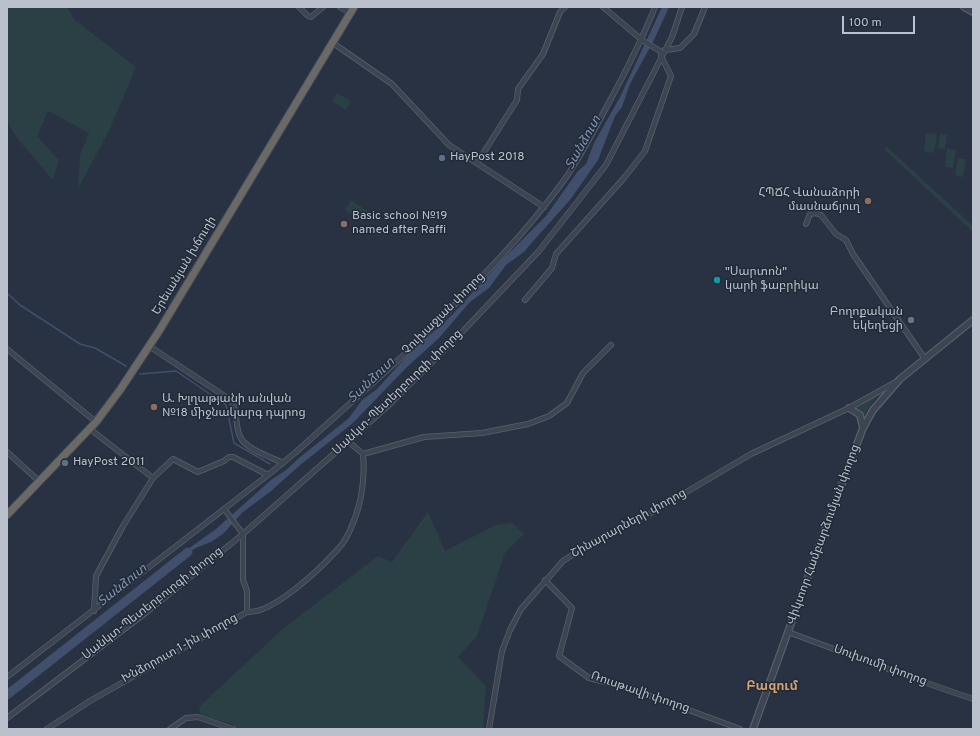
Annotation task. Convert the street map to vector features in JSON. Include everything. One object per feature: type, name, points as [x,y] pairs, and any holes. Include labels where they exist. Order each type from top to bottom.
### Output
[{"type":"highway","name":"Երեւանյան խճուղի","points":[[7,515],[96,422],[149,346],[352,10]]},
{"type":"street","points":[[299,7],[311,17],[324,7]]},
{"type":"street","points":[[340,7],[352,10]]},
{"type":"street","points":[[477,163],[517,100],[518,89],[543,54],[560,12],[565,7]]},
{"type":"street","points":[[526,300],[552,268],[556,254],[624,178],[644,150],[671,76],[663,53],[643,41],[603,7]]},
{"type":"street","name":"Չուխաջյան փողոց","points":[[7,678],[226,512],[416,345],[489,269],[544,207],[584,150],[643,41],[655,7]]},
{"type":"street","name":"Սանկտ-Պետերբուրգի փողոց","points":[[7,718],[148,611],[242,534],[349,442],[459,336],[539,251],[606,165],[672,37],[682,7]]},
{"type":"street","points":[[663,53],[680,48],[694,34],[705,7]]},
{"type":"street","points":[[964,7],[973,12]]},
{"type":"street","points":[[333,43],[392,84],[449,145],[544,207]]},
{"type":"street","points":[[806,224],[810,214],[816,213],[821,215],[836,234],[846,240],[853,254],[924,359],[973,320]]},
{"type":"street","points":[[363,454],[424,437],[482,433],[528,424],[549,416],[567,403],[583,373],[611,345]]},
{"type":"street","points":[[149,346],[229,399],[234,405],[242,439],[248,445],[283,463]]},
{"type":"street","points":[[7,349],[96,422]]},
{"type":"street","name":"Վիկտոր Համբարձումյան փողոց","points":[[753,729],[863,428],[873,410],[900,380],[924,359]]},
{"type":"street","name":"Շինարարների փողոց","points":[[489,729],[502,650],[521,609],[563,561],[594,541],[644,517],[751,454],[820,420],[849,408],[900,380]]},
{"type":"street","points":[[849,408],[860,415],[863,428]]},
{"type":"street","points":[[90,428],[153,478]]},
{"type":"street","points":[[247,612],[263,610],[287,596],[339,548],[354,523],[365,471],[363,454],[349,442]]},
{"type":"street","points":[[7,452],[40,482]]},
{"type":"street","points":[[94,611],[96,576],[153,478],[173,459],[198,472],[224,461],[229,457],[233,457],[268,475]]},
{"type":"street","points":[[226,512],[242,534]]},
{"type":"street","name":"Խնձորուտ 1-ին փողոց","points":[[47,729],[90,701],[247,612],[247,591],[243,580],[242,534]]},
{"type":"street","name":"Ռուսթավի փողոց","points":[[545,580],[572,608],[559,656],[589,678],[632,689],[740,729]]},
{"type":"street","name":"Սուխումի փողոց","points":[[788,632],[973,699]]},
{"type":"street","points":[[170,729],[186,718],[198,717],[234,729]]},
{"type":"green space","points":[[7,7],[67,7],[75,20],[136,67],[110,129],[78,189],[80,155],[89,133],[48,111],[37,136],[59,160],[53,180],[17,138],[7,122]]},
{"type":"green space","points":[[337,93],[351,101],[346,110],[332,101]]},
{"type":"green space","points":[[926,133],[937,134],[934,153],[924,151]]},
{"type":"green space","points":[[940,134],[947,135],[945,149],[938,148]]},
{"type":"green space","points":[[886,146],[973,226],[973,232],[885,150]]},
{"type":"green space","points":[[947,148],[956,150],[953,168],[945,167]]},
{"type":"green space","points":[[958,158],[966,159],[963,177],[955,175]]},
{"type":"green space","points":[[351,200],[369,212],[362,222],[345,210]]},
{"type":"green space","points":[[877,395],[863,417],[859,410],[854,408]]},
{"type":"green space","points":[[428,512],[445,551],[496,525],[512,523],[524,534],[505,553],[477,636],[458,657],[486,686],[483,729],[237,729],[232,724],[201,715],[199,710],[201,705],[285,627],[378,556],[392,562]]},
{"type":"water","points":[[662,7],[669,7],[654,40],[630,84],[622,107],[615,116],[598,160],[570,200],[524,252],[506,265],[489,288],[470,302],[439,338],[407,367],[353,423],[299,466],[271,491],[243,512],[223,534],[211,542],[178,558],[178,556],[216,529],[271,480],[286,470],[349,418],[362,400],[377,389],[407,356],[453,314],[501,261],[546,216],[578,171],[586,164],[594,143],[620,97]]},
{"type":"waterway","points":[[7,293],[20,305],[80,344],[95,348],[126,366]]},
{"type":"waterway","points":[[140,374],[176,371],[226,405],[234,443],[270,464]]},
{"type":"waterway","name":"Տանձուտ","points":[[7,695],[188,552]]},
{"type":"place","name":"HayPost 2018","points":[[442,158]]},
{"type":"place","name":"ՀՊՃՀ Վանաձորի մասնաճյուղ","points":[[868,201]]},
{"type":"place","name":"Basic school №19 named after Raffi","points":[[344,224]]},
{"type":"place","name":"\"Սարտոն\" կարի ֆաբրիկա","points":[[717,280]]},
{"type":"place","name":"Բողոքական եկեղեցի","points":[[911,320]]},
{"type":"place","name":"Ա. Խլղաթյանի անվան №18 միջնակարգ դպրոց","points":[[154,407]]},
{"type":"place","name":"HayPost 2011","points":[[65,463]]},
{"type":"district","name":"Բազում","points":[[772,687]]}]
